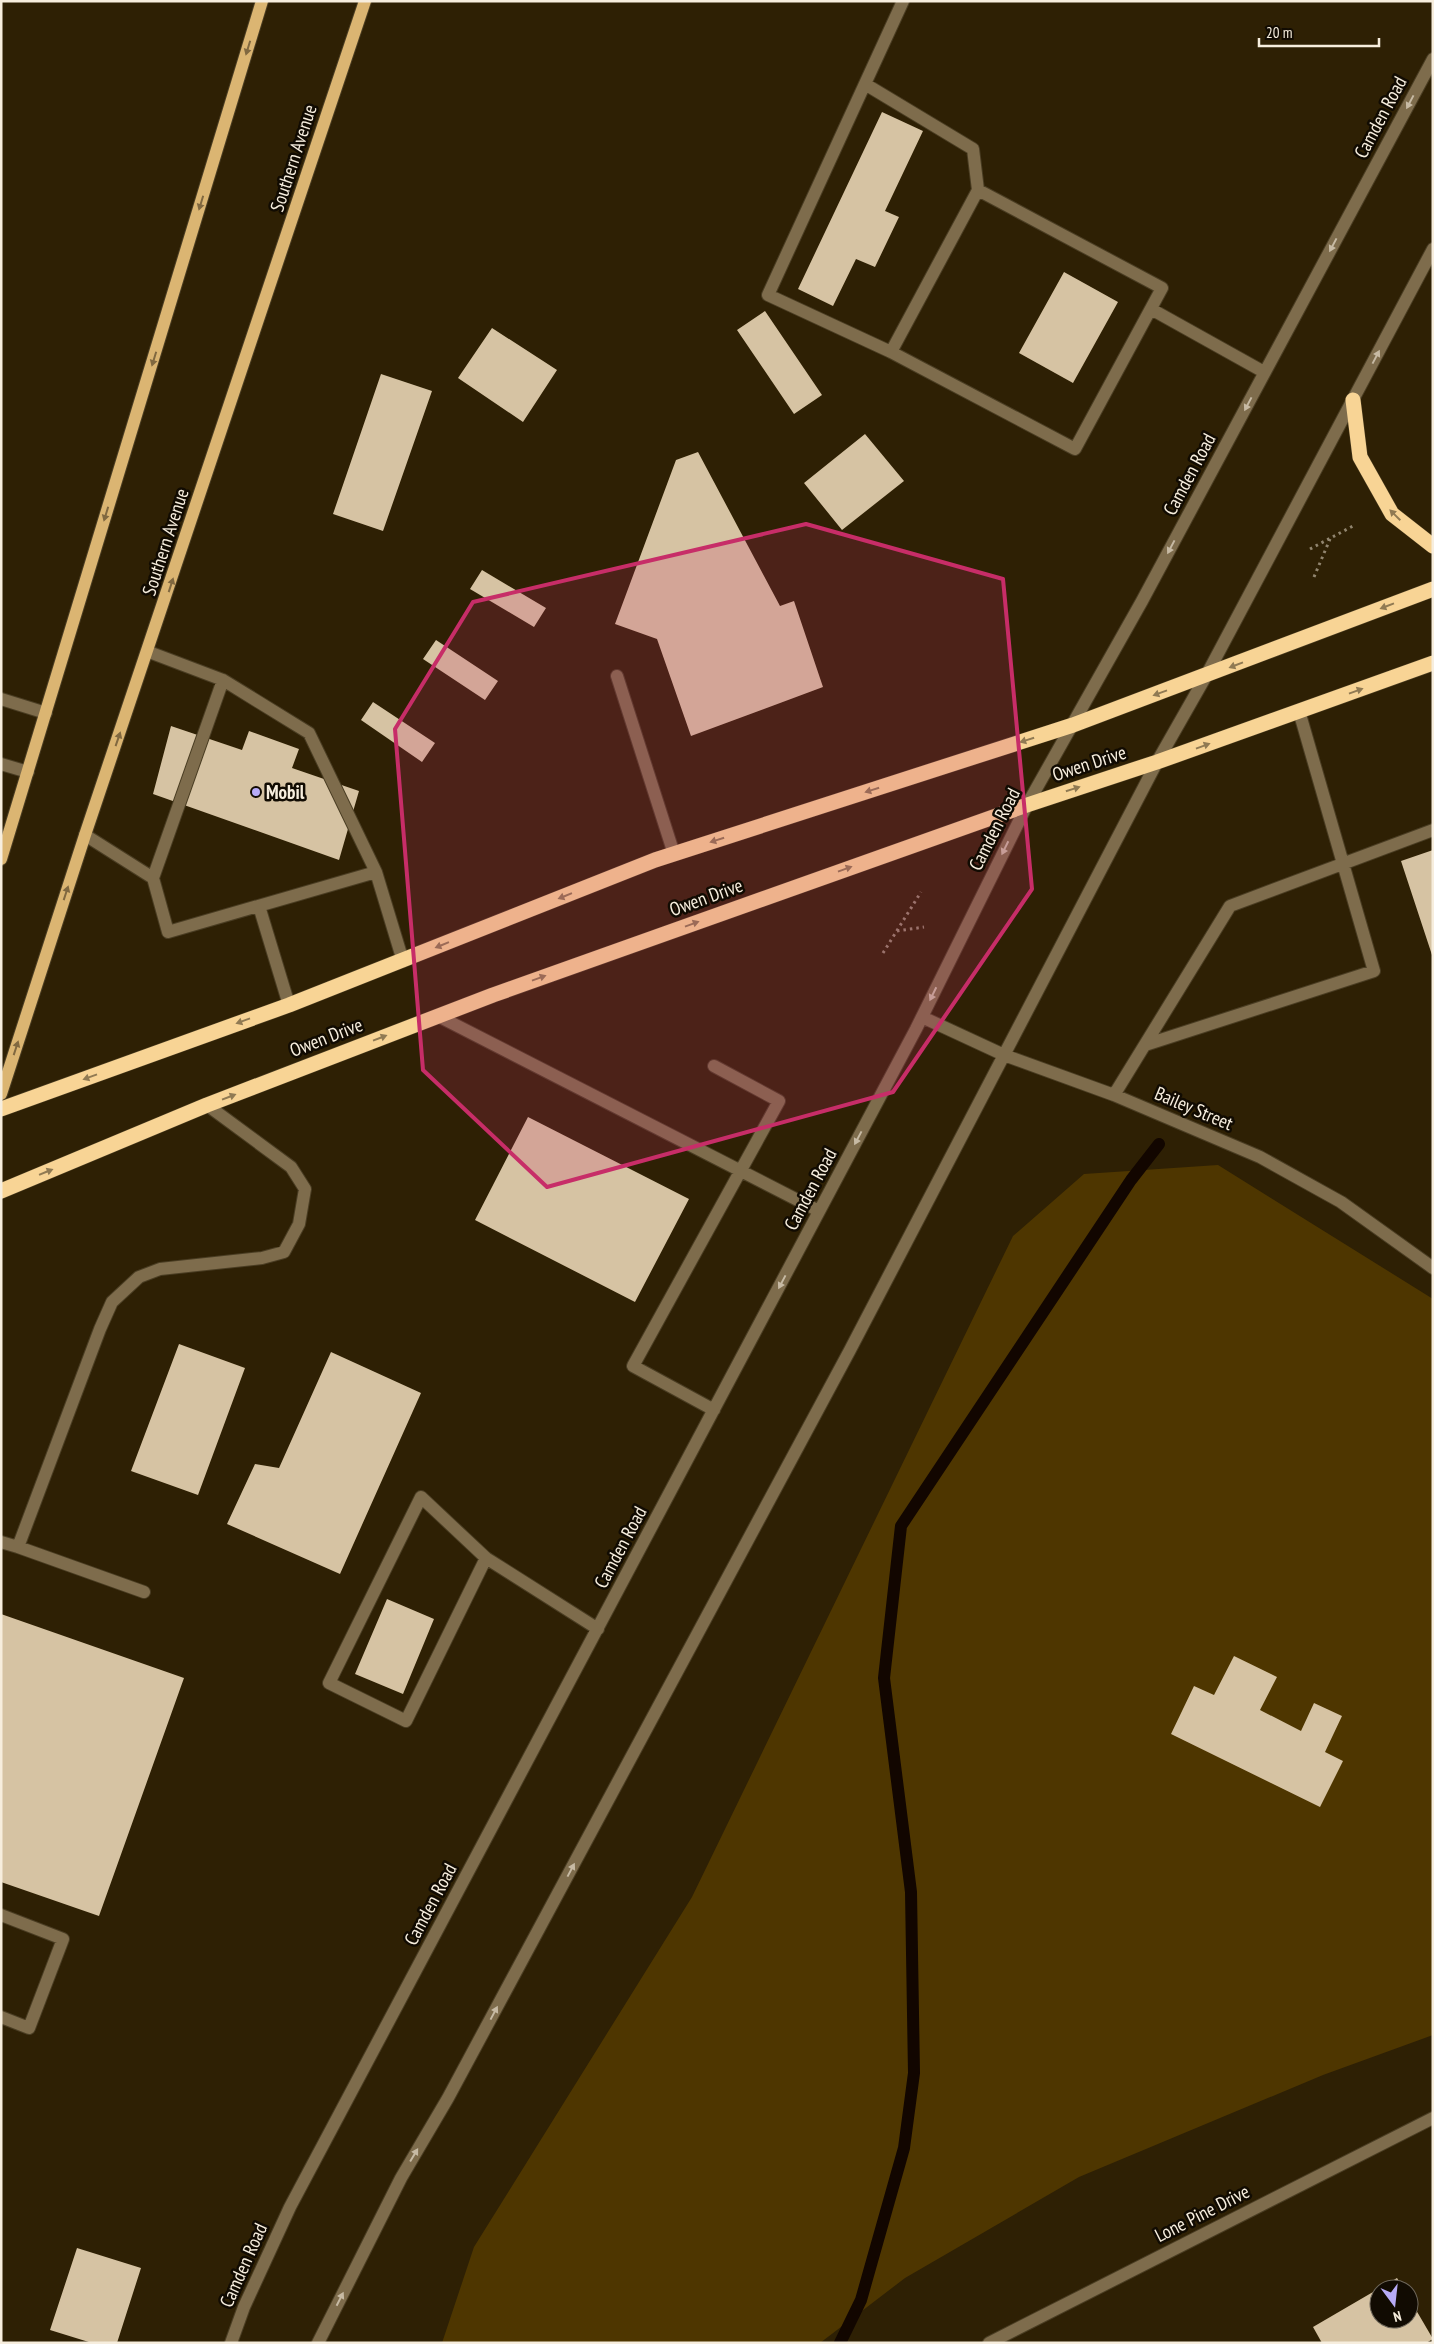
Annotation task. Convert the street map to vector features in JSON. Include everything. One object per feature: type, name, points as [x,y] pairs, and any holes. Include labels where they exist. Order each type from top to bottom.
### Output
[{"type":"highway","points":[[1353,400],[1360,458],[1392,514],[1433,546]]},
{"type":"highway","points":[[1,1109],[289,1005],[674,854],[1073,725],[1433,589]]},
{"type":"highway","name":"Owen Drive","points":[[1,1191],[207,1105],[438,1016],[1026,804],[1157,762],[1433,663]]},
{"type":"main road","points":[[1,859],[262,1]]},
{"type":"main road","name":"Southern Avenue","points":[[1,1094],[365,1]]},
{"type":"street","points":[[903,1],[768,295],[891,352],[1075,450],[1162,288],[978,190]]},
{"type":"street","name":"Camden Road","points":[[231,2343],[244,2307],[290,2208],[922,1017],[1026,804],[1073,725],[1142,601],[1433,59]]},
{"type":"street","points":[[865,84],[973,149],[978,190],[891,352]]},
{"type":"street","points":[[318,2343],[401,2178],[448,2098],[850,1350],[1157,762],[1206,676],[1433,249]]},
{"type":"street","points":[[1151,309],[1264,372]]},
{"type":"street","points":[[148,652],[222,680],[310,733],[376,872],[403,961]]},
{"type":"street","points":[[617,676],[674,854]]},
{"type":"street","points":[[222,680],[153,878],[168,932],[376,872]]},
{"type":"street","points":[[1,699],[46,714]]},
{"type":"street","points":[[1145,1044],[1374,971],[1299,711]]},
{"type":"street","points":[[1,764],[28,772]]},
{"type":"street","points":[[1114,1095],[1230,906],[1433,830]]},
{"type":"street","points":[[86,835],[153,878]]},
{"type":"street","points":[[259,906],[289,1005]]},
{"type":"street","points":[[438,1016],[819,1211]]},
{"type":"street","name":"Bailey Street","points":[[922,1017],[1004,1054],[1114,1095],[1260,1157],[1341,1202],[1433,1268]]},
{"type":"street","points":[[714,1066],[779,1101],[633,1366],[714,1410]]},
{"type":"street","points":[[18,1547],[100,1329],[112,1302],[139,1277],[160,1269],[262,1258],[284,1252],[299,1224],[305,1189],[291,1167],[207,1105]]},
{"type":"street","points":[[486,1558],[406,1721],[329,1683],[421,1497],[486,1558],[598,1630]]},
{"type":"street","points":[[1,1542],[144,1592]]},
{"type":"street","points":[[1,1915],[63,1938],[29,2028],[1,2018]]},
{"type":"street","name":"Lone Pine Drive","points":[[989,2343],[1433,2118]]},
{"type":"path","points":[[1310,549],[1353,526]]},
{"type":"path","points":[[1314,577],[1330,539]]},
{"type":"path","points":[[883,953],[922,892]]},
{"type":"path","points":[[897,931],[924,927]]},
{"type":"highlighted area","points":[[806,524],[1003,579],[1032,889],[893,1092],[547,1187],[423,1070],[395,729],[473,602]]},
{"type":"shaded area","points":[[1218,1165],[1433,1299],[1433,2035],[1323,2075],[1079,2177],[905,2278],[820,2343],[442,2343],[474,2247],[692,1897],[1013,1236],[1084,1174]]},
{"type":"building","points":[[882,112],[923,131],[885,211],[899,217],[875,267],[856,259],[833,306],[798,289]]},
{"type":"building","points":[[1064,272],[1118,302],[1073,383],[1019,353]]},
{"type":"building","points":[[765,311],[822,395],[794,414],[737,330]]},
{"type":"building","points":[[492,328],[557,370],[523,422],[458,378]]},
{"type":"building","points":[[381,374],[432,391],[383,531],[333,514]]},
{"type":"building","points":[[865,434],[904,481],[842,530],[804,483]]},
{"type":"building","points":[[698,452],[780,606],[794,601],[823,687],[691,736],[657,639],[615,624],[676,460]]},
{"type":"building","points":[[482,570],[546,608],[534,627],[470,589]]},
{"type":"building","points":[[436,640],[498,681],[485,700],[423,659]]},
{"type":"building","points":[[373,702],[435,743],[422,762],[361,720]]},
{"type":"building","name":"Mobil","points":[[171,726],[242,750],[249,731],[299,749],[292,768],[359,791],[339,860],[153,794]]},
{"type":"building","points":[[1433,850],[1433,955],[1432,955],[1401,861]]},
{"type":"building","points":[[528,1117],[689,1199],[635,1302],[475,1220]]},
{"type":"building","points":[[179,1344],[245,1368],[198,1495],[131,1471]]},
{"type":"building","points":[[331,1352],[421,1393],[340,1574],[227,1524],[255,1464],[279,1468]]},
{"type":"building","points":[[387,1599],[434,1619],[403,1694],[355,1674]]},
{"type":"building","points":[[1,1614],[184,1678],[99,1916],[1,1882]]},
{"type":"building","points":[[1234,1656],[1277,1677],[1260,1710],[1301,1731],[1314,1703],[1342,1716],[1325,1752],[1343,1761],[1320,1807],[1171,1734],[1194,1686],[1214,1695]]},
{"type":"building","points":[[77,2248],[141,2268],[117,2343],[92,2343],[50,2330]]},
{"type":"building","points":[[1369,2294],[1369,2329],[1419,2329],[1419,2315],[1433,2339],[1426,2343],[1322,2343],[1313,2327]]},
{"type":"waterway","points":[[840,2343],[861,2300],[904,2148],[914,2073],[911,1892],[884,1678],[901,1526],[1131,1180],[1159,1144]]},
{"type":"place","name":"Mobil","points":[[256,792]]}]
